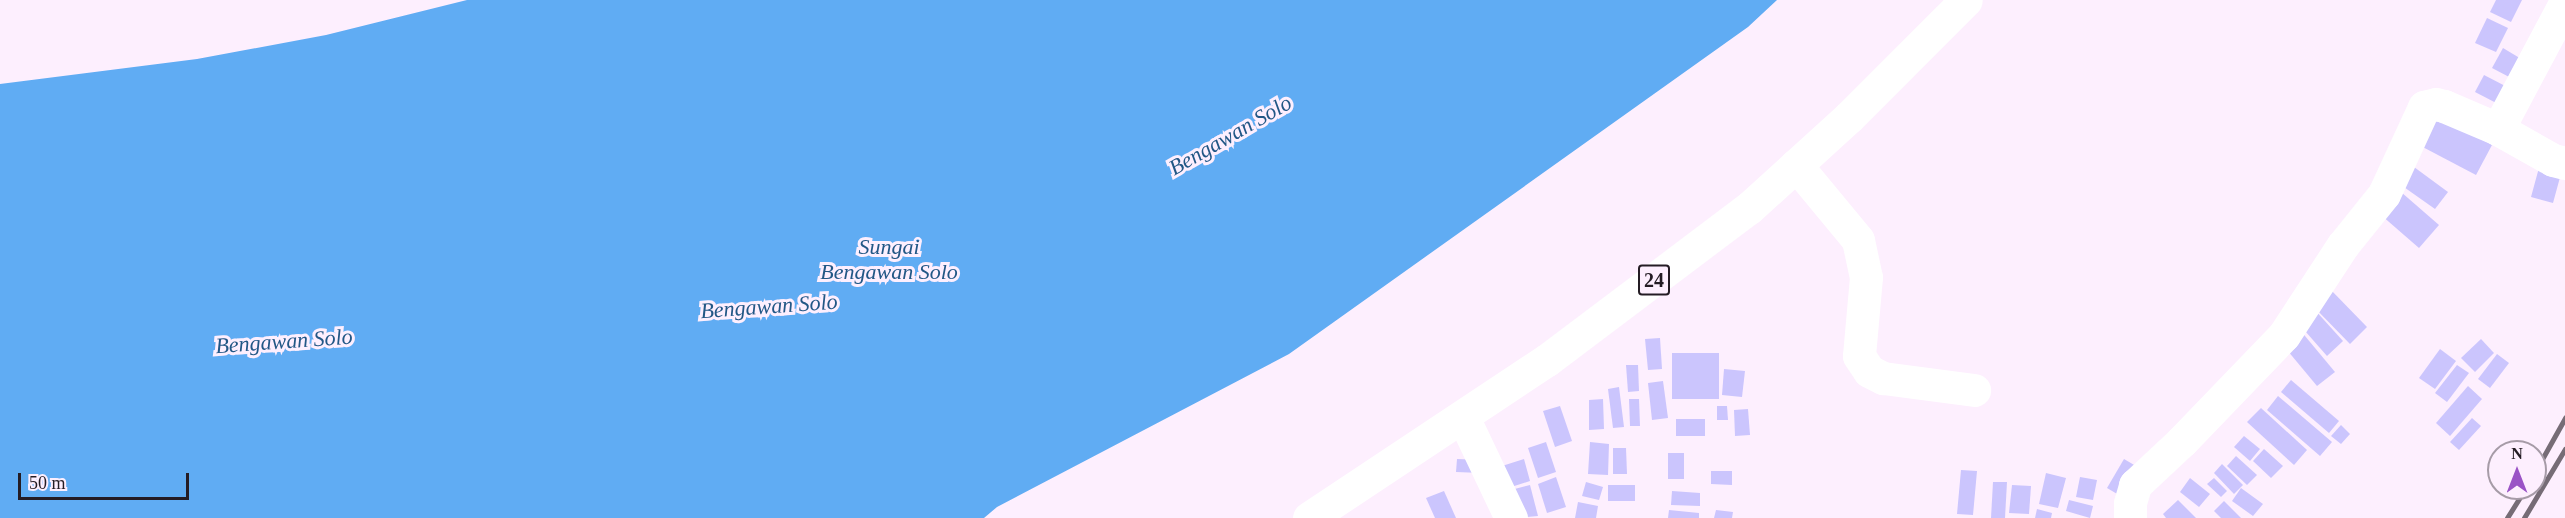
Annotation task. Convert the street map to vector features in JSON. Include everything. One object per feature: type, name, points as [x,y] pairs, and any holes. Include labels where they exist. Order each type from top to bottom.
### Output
[{"type":"main road","name":"24","points":[[1309,518],[1547,360],[1749,208],[1850,117],[1966,0]]},
{"type":"main road","points":[[2498,129],[2565,3]]},
{"type":"main road","points":[[2130,518],[2130,503],[2135,484],[2182,441],[2284,335],[2343,245],[2384,194],[2421,110],[2436,104],[2444,106],[2498,129],[2553,160],[2565,163]]},
{"type":"main road","points":[[1796,165],[1858,240],[1866,277],[1859,356],[1869,371],[1883,378],[1974,390]]},
{"type":"main road","points":[[1463,417],[1511,518]]},
{"type":"water","name":"Sungai Bengawan Solo","points":[[467,0],[1777,0],[1748,27],[1289,354],[997,507],[984,518],[0,518],[0,84],[197,59],[326,35]]},
{"type":"building","points":[[2496,0],[2522,0],[2511,22],[2490,12]]},
{"type":"building","points":[[2487,18],[2508,28],[2496,52],[2475,43]]},
{"type":"building","points":[[2503,48],[2523,60],[2513,79],[2492,68]]},
{"type":"building","points":[[2484,75],[2513,90],[2504,107],[2475,92]]},
{"type":"building","points":[[2433,113],[2492,145],[2476,175],[2417,144]]},
{"type":"building","points":[[2540,164],[2562,170],[2553,203],[2531,197]]},
{"type":"building","points":[[2414,167],[2448,192],[2435,209],[2401,185]]},
{"type":"building","points":[[2401,192],[2439,225],[2419,248],[2381,215]]},
{"type":"building","points":[[2330,289],[2367,327],[2350,344],[2313,306]]},
{"type":"building","points":[[2314,309],[2343,341],[2327,356],[2298,323]]},
{"type":"building","points":[[2300,330],[2335,372],[2317,386],[2282,344]]},
{"type":"building","points":[[1660,338],[1662,369],[1648,370],[1645,339]]},
{"type":"building","points":[[2481,339],[2494,353],[2475,372],[2461,358]]},
{"type":"building","points":[[2440,349],[2456,361],[2435,389],[2419,378]]},
{"type":"building","points":[[1672,353],[1719,353],[1719,399],[1672,399]]},
{"type":"building","points":[[2497,354],[2509,363],[2490,388],[2478,379]]},
{"type":"building","points":[[1626,365],[1638,365],[1639,391],[1628,392]]},
{"type":"building","points":[[2457,365],[2469,373],[2447,402],[2435,393]]},
{"type":"building","points":[[1724,369],[1745,371],[1742,397],[1722,395]]},
{"type":"building","points":[[2291,380],[2339,421],[2329,433],[2281,392]]},
{"type":"building","points":[[1663,381],[1668,418],[1652,420],[1648,383]]},
{"type":"building","points":[[2468,386],[2482,399],[2450,436],[2436,423]]},
{"type":"building","points":[[1619,387],[1624,427],[1613,428],[1608,389]]},
{"type":"building","points":[[2278,396],[2332,442],[2320,456],[2267,410]]},
{"type":"building","points":[[1603,399],[1604,429],[1589,430],[1589,400]]},
{"type":"building","points":[[1629,399],[1639,399],[1640,426],[1630,426]]},
{"type":"building","points":[[1560,406],[1572,441],[1555,447],[1543,411]]},
{"type":"building","points":[[1717,406],[1727,406],[1728,420],[1717,420]]},
{"type":"building","points":[[2261,408],[2307,450],[2294,465],[2247,422]]},
{"type":"building","points":[[1748,409],[1750,435],[1735,436],[1734,410]]},
{"type":"building","points":[[2472,418],[2481,426],[2459,450],[2450,442]]},
{"type":"building","points":[[1676,419],[1705,419],[1705,436],[1676,436]]},
{"type":"building","points":[[2341,425],[2350,434],[2341,444],[2331,436]]},
{"type":"building","points":[[2244,436],[2260,449],[2250,461],[2234,447]]},
{"type":"building","points":[[1546,442],[1556,472],[1538,478],[1528,448]]},
{"type":"building","points":[[1590,442],[1609,444],[1608,475],[1588,474]]},
{"type":"building","points":[[1613,448],[1626,448],[1627,474],[1613,474]]},
{"type":"building","points":[[2264,449],[2283,466],[2271,478],[2253,461]]},
{"type":"building","points":[[1668,453],[1684,453],[1684,479],[1668,479]]},
{"type":"building","points":[[2236,456],[2257,475],[2247,485],[2227,466]]},
{"type":"building","points":[[1457,459],[1482,460],[1481,473],[1456,472]]},
{"type":"building","points":[[1524,459],[1530,481],[1508,488],[1502,466]]},
{"type":"building","points":[[2124,459],[2141,469],[2124,498],[2107,488]]},
{"type":"building","points":[[2222,464],[2243,485],[2234,494],[2214,473]]},
{"type":"building","points":[[1961,470],[1977,471],[1973,515],[1957,514]]},
{"type":"building","points":[[1711,471],[1732,471],[1732,485],[1711,484]]},
{"type":"building","points":[[2046,473],[2066,478],[2058,508],[2039,504]]},
{"type":"building","points":[[1556,477],[1566,507],[1547,513],[1538,484]]},
{"type":"building","points":[[2080,477],[2097,480],[2093,500],[2076,497]]},
{"type":"building","points":[[2190,478],[2210,494],[2199,507],[2180,492]]},
{"type":"building","points":[[2214,478],[2227,491],[2221,497],[2207,484]]},
{"type":"building","points":[[1586,482],[1603,487],[1599,500],[1582,496]]},
{"type":"building","points":[[1993,482],[2007,482],[2005,518],[1991,518]]},
{"type":"building","points":[[1530,485],[1538,516],[1515,518],[1507,491]]},
{"type":"building","points":[[1608,485],[1635,485],[1635,501],[1608,501]]},
{"type":"building","points":[[2012,485],[2031,486],[2029,514],[2009,513]]},
{"type":"building","points":[[2241,488],[2263,504],[2253,516],[2232,501]]},
{"type":"building","points":[[1444,491],[1456,518],[1435,518],[1426,498]]},
{"type":"building","points":[[1672,491],[1700,493],[1700,506],[1671,505]]},
{"type":"building","points":[[2069,500],[2093,506],[2090,518],[2066,511]]},
{"type":"building","points":[[2178,500],[2196,518],[2166,518],[2163,514]]},
{"type":"building","points":[[2224,501],[2241,518],[2221,518],[2214,511]]},
{"type":"building","points":[[1578,502],[1598,506],[1596,518],[1575,518]]},
{"type":"building","points":[[2037,509],[2052,513],[2051,518],[2035,518]]},
{"type":"building","points":[[1669,510],[1699,513],[1699,518],[1668,518]]},
{"type":"building","points":[[1716,510],[1733,512],[1732,518],[1714,518]]},
{"type":"railway","points":[[2547,450],[2565,418]]},
{"type":"railway","points":[[2524,518],[2565,449]]},
{"type":"railway","points":[[2507,518],[2518,500]]},
{"type":"water label","name":"Bengawan Solo","points":[[1230,135]]},
{"type":"water label","name":"Bengawan Solo","points":[[769,306]]},
{"type":"water label","name":"Bengawan Solo","points":[[284,341]]}]
